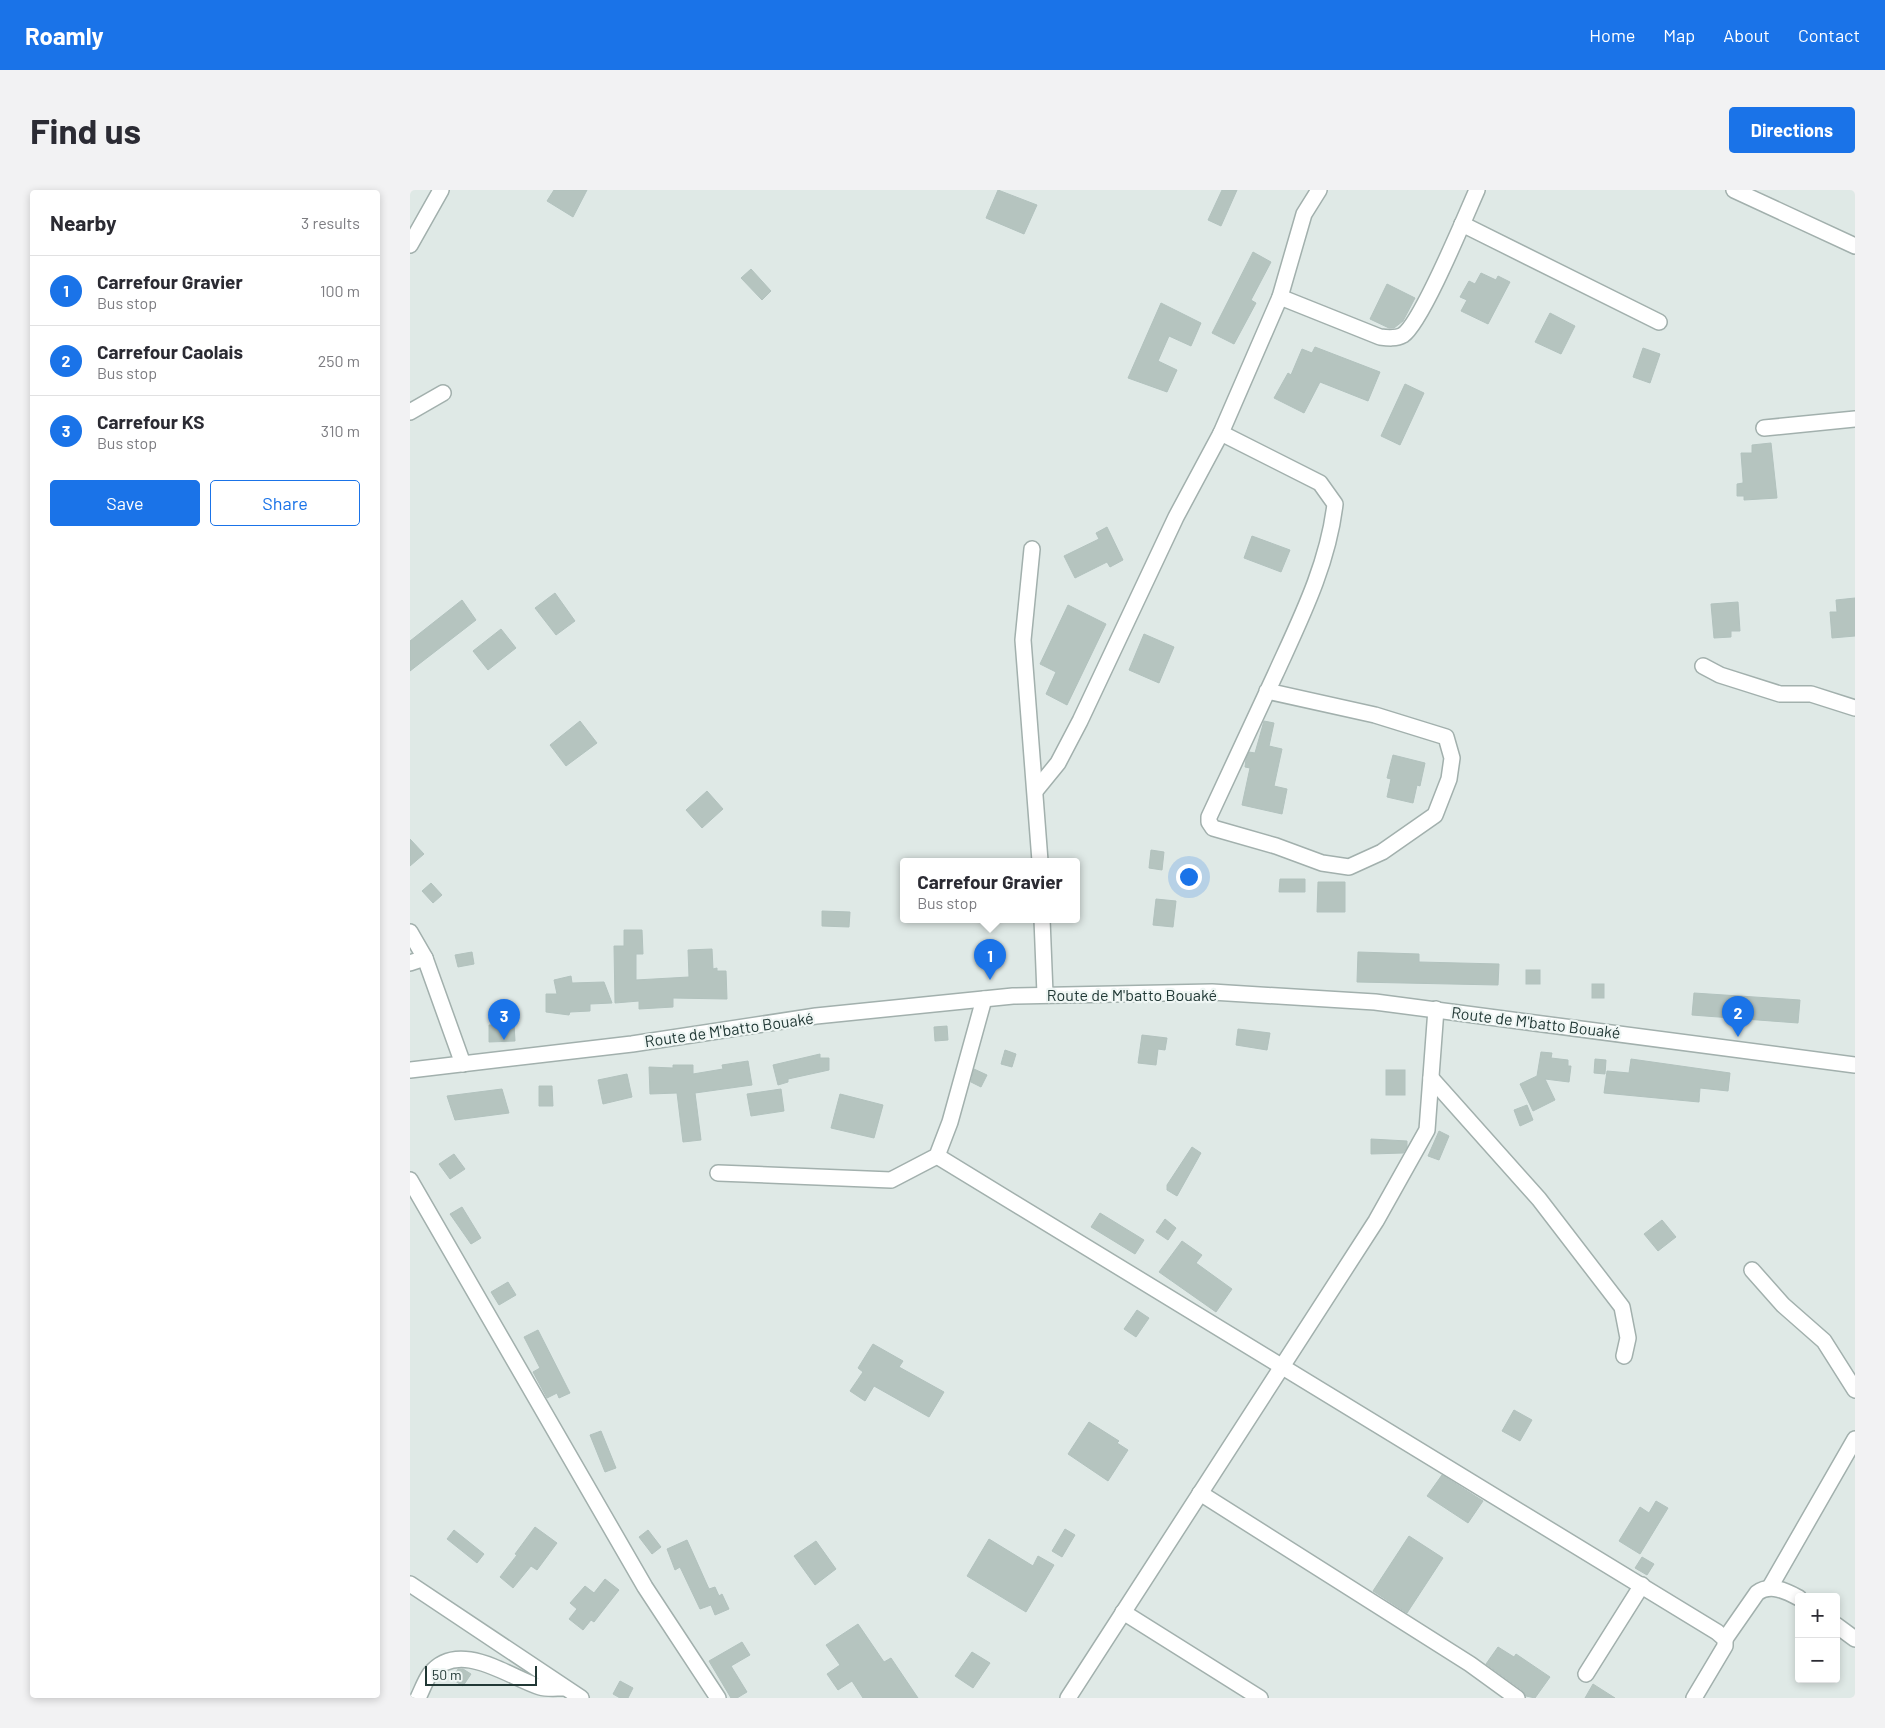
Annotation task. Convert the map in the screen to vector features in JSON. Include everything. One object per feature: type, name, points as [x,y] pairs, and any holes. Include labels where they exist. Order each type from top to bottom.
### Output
[{"type":"street","points":[[410,245],[440,190]]},
{"type":"street","points":[[1036,790],[1058,763],[1080,721],[1176,517],[1221,433],[1280,297],[1304,214],[1319,190]]},
{"type":"street","points":[[1280,297],[1380,337],[1392,338],[1402,336],[1420,312],[1477,190]]},
{"type":"street","points":[[1734,190],[1855,246]]},
{"type":"street","points":[[1462,224],[1659,322]]},
{"type":"street","points":[[410,412],[444,393]]},
{"type":"street","points":[[1764,428],[1855,419]]},
{"type":"street","points":[[1221,433],[1320,483],[1335,504],[1332,530],[1310,600],[1267,691],[1209,817],[1209,822],[1213,828],[1276,846],[1322,863],[1349,867],[1382,852],[1435,815],[1449,779],[1452,758],[1446,737],[1374,715],[1267,691]]},
{"type":"street","points":[[1032,549],[1023,640],[1040,858]]},
{"type":"street","points":[[1703,666],[1720,675],[1780,694],[1811,694],[1855,708]]},
{"type":"street","points":[[1042,923],[1045,994]]},
{"type":"street","points":[[410,932],[425,958],[463,1064]]},
{"type":"street","points":[[410,963],[425,958]]},
{"type":"street","name":"Route de M'batto Bouaké","points":[[410,1070],[632,1044],[816,1016],[984,999],[1045,994],[1212,992],[1375,1002],[1855,1064]]},
{"type":"street","points":[[718,1173],[891,1180],[937,1156],[950,1122],[984,999]]},
{"type":"street","points":[[1068,1698],[1376,1221],[1427,1130],[1436,1009]]},
{"type":"street","points":[[1431,1078],[1539,1199],[1622,1307],[1628,1338],[1624,1356]]},
{"type":"street","points":[[937,1156],[1642,1585],[1725,1638]]},
{"type":"street","points":[[410,1180],[645,1587],[718,1698]]},
{"type":"street","points":[[1752,1270],[1784,1305],[1824,1341],[1855,1390]]},
{"type":"street","points":[[1770,1587],[1855,1439]]},
{"type":"street","points":[[1200,1493],[1462,1659],[1517,1698]]},
{"type":"street","points":[[410,1584],[581,1698]]},
{"type":"street","points":[[1586,1674],[1642,1585]]},
{"type":"street","points":[[1694,1698],[1725,1646],[1725,1638],[1757,1593],[1764,1587],[1770,1587],[1795,1596]]},
{"type":"street","points":[[1123,1612],[1260,1698]]},
{"type":"street","points":[[1840,1629],[1855,1639]]},
{"type":"street","points":[[418,1698],[431,1673],[449,1662],[471,1660],[496,1667],[542,1688],[564,1688]]},
{"type":"building","points":[[554,190],[587,190],[573,217],[547,201]]},
{"type":"building","points":[[998,190],[1037,205],[1024,234],[986,218]]},
{"type":"building","points":[[1222,190],[1237,190],[1221,226],[1208,220]]},
{"type":"building","points":[[1253,252],[1271,262],[1251,300],[1256,303],[1234,344],[1212,333]]},
{"type":"building","points":[[751,269],[771,291],[762,300],[741,278]]},
{"type":"building","points":[[1481,273],[1496,280],[1498,276],[1510,282],[1488,324],[1461,311],[1467,300],[1460,297],[1469,281],[1475,284]]},
{"type":"building","points":[[1387,284],[1415,298],[1403,321],[1394,328],[1389,328],[1370,319]]},
{"type":"building","points":[[1161,303],[1201,323],[1191,346],[1169,336],[1158,361],[1177,370],[1167,392],[1128,378]]},
{"type":"building","points":[[1550,313],[1575,326],[1561,354],[1535,342]]},
{"type":"building","points":[[1315,347],[1380,372],[1368,401],[1320,382],[1304,413],[1274,398],[1288,373],[1291,375],[1302,349],[1312,353]]},
{"type":"building","points":[[1643,348],[1660,354],[1650,383],[1633,377]]},
{"type":"building","points":[[1405,384],[1424,393],[1400,445],[1381,436]]},
{"type":"building","points":[[1771,443],[1777,498],[1744,500],[1744,496],[1737,496],[1737,484],[1743,483],[1741,453],[1752,453],[1752,445]]},
{"type":"building","points":[[1107,527],[1123,560],[1110,567],[1107,562],[1075,578],[1064,556],[1099,539],[1096,533]]},
{"type":"building","points":[[1252,536],[1290,550],[1281,572],[1244,558]]},
{"type":"building","points":[[555,593],[575,621],[556,635],[535,608]]},
{"type":"building","points":[[1855,598],[1855,636],[1832,638],[1830,612],[1837,612],[1836,600]]},
{"type":"building","points":[[462,600],[476,620],[410,671],[410,641]]},
{"type":"building","points":[[1738,602],[1740,631],[1731,631],[1731,637],[1714,638],[1711,604]]},
{"type":"building","points":[[1068,605],[1106,624],[1067,705],[1046,694],[1056,672],[1040,664]]},
{"type":"building","points":[[501,629],[516,648],[488,670],[473,651]]},
{"type":"building","points":[[1144,634],[1174,647],[1159,683],[1129,670]]},
{"type":"building","points":[[580,721],[597,743],[566,766],[550,745]]},
{"type":"building","points":[[1264,721],[1274,723],[1269,746],[1282,749],[1274,786],[1287,789],[1282,814],[1242,805],[1250,768],[1245,767],[1246,759],[1249,752],[1255,753]]},
{"type":"building","points":[[1393,755],[1425,763],[1420,786],[1417,785],[1413,803],[1387,797],[1391,779],[1387,778]]},
{"type":"building","points":[[707,791],[723,809],[702,828],[686,810]]},
{"type":"building","points":[[410,839],[424,854],[410,866]]},
{"type":"building","points":[[1151,850],[1164,852],[1162,870],[1149,868]]},
{"type":"building","points":[[1280,879],[1305,879],[1305,892],[1279,892]]},
{"type":"building","points":[[1318,882],[1345,882],[1345,912],[1317,912]]},
{"type":"building","points":[[431,883],[442,895],[433,903],[422,891]]},
{"type":"building","points":[[1156,899],[1176,901],[1173,927],[1153,925]]},
{"type":"building","points":[[822,911],[850,912],[849,927],[822,926]]},
{"type":"building","points":[[624,930],[642,930],[643,954],[636,954],[636,980],[689,977],[688,950],[712,949],[713,969],[717,968],[717,971],[726,971],[727,999],[673,998],[673,1007],[639,1009],[639,1001],[615,1003],[614,946],[624,946]]},
{"type":"building","points":[[472,952],[474,964],[458,967],[455,955]]},
{"type":"building","points":[[1358,952],[1419,954],[1419,962],[1499,964],[1498,985],[1357,982]]},
{"type":"building","points":[[1526,970],[1540,970],[1540,984],[1526,984]]},
{"type":"building","points":[[571,976],[572,983],[604,982],[612,1003],[590,1004],[590,1011],[570,1012],[569,1015],[546,1012],[546,994],[557,994],[554,980]]},
{"type":"building","points":[[1592,984],[1604,984],[1604,998],[1592,998]]},
{"type":"building","points":[[1694,993],[1800,1000],[1798,1023],[1692,1015]]},
{"type":"building","points":[[514,1024],[515,1041],[489,1042],[489,1025]]},
{"type":"building","points":[[947,1026],[948,1040],[935,1041],[934,1027]]},
{"type":"building","points":[[1238,1029],[1270,1033],[1267,1050],[1236,1045]]},
{"type":"building","points":[[1142,1035],[1167,1038],[1165,1050],[1158,1049],[1156,1065],[1138,1063]]},
{"type":"building","points":[[1005,1050],[1016,1054],[1012,1067],[1001,1064]]},
{"type":"building","points":[[1541,1052],[1552,1053],[1551,1058],[1568,1060],[1568,1066],[1571,1066],[1569,1082],[1545,1079],[1555,1100],[1533,1111],[1520,1084],[1537,1076]]},
{"type":"building","points":[[820,1054],[820,1058],[829,1058],[829,1070],[788,1079],[788,1082],[778,1085],[773,1065]]},
{"type":"building","points":[[1595,1059],[1606,1060],[1605,1074],[1594,1073]]},
{"type":"building","points":[[1631,1059],[1730,1073],[1728,1091],[1700,1088],[1699,1102],[1604,1093],[1607,1071],[1629,1073]]},
{"type":"building","points":[[748,1061],[752,1085],[695,1093],[701,1140],[683,1142],[677,1093],[650,1094],[649,1067],[673,1068],[673,1065],[693,1065],[693,1074],[723,1069],[722,1065]]},
{"type":"building","points":[[974,1069],[987,1075],[981,1087],[971,1082]]},
{"type":"building","points":[[1386,1070],[1405,1070],[1405,1095],[1386,1095]]},
{"type":"building","points":[[627,1074],[632,1097],[603,1104],[598,1080]]},
{"type":"building","points":[[539,1086],[552,1086],[553,1106],[539,1106]]},
{"type":"building","points":[[502,1089],[509,1113],[455,1120],[447,1096]]},
{"type":"building","points":[[781,1089],[784,1111],[751,1116],[747,1094]]},
{"type":"building","points":[[840,1094],[883,1105],[874,1138],[831,1128]]},
{"type":"building","points":[[1527,1105],[1533,1120],[1520,1126],[1514,1110]]},
{"type":"building","points":[[1439,1131],[1449,1136],[1439,1160],[1428,1156]]},
{"type":"building","points":[[1371,1139],[1407,1141],[1407,1147],[1403,1153],[1371,1154]]},
{"type":"building","points":[[1192,1147],[1201,1153],[1177,1196],[1167,1190],[1167,1185]]},
{"type":"building","points":[[454,1154],[465,1169],[450,1179],[439,1164]]},
{"type":"building","points":[[462,1207],[481,1238],[471,1244],[450,1214]]},
{"type":"building","points":[[1100,1213],[1144,1240],[1135,1254],[1091,1227]]},
{"type":"building","points":[[1165,1219],[1176,1228],[1168,1240],[1156,1232]]},
{"type":"building","points":[[1662,1220],[1676,1237],[1658,1251],[1644,1234]]},
{"type":"building","points":[[1182,1241],[1202,1255],[1196,1263],[1232,1289],[1216,1312],[1159,1272]]},
{"type":"building","points":[[508,1282],[516,1295],[499,1305],[491,1292]]},
{"type":"building","points":[[1137,1310],[1149,1318],[1136,1337],[1124,1329]]},
{"type":"building","points":[[538,1330],[570,1393],[559,1398],[557,1393],[547,1398],[533,1372],[540,1368],[524,1337]]},
{"type":"building","points":[[873,1344],[903,1361],[899,1367],[944,1392],[929,1417],[874,1386],[865,1401],[850,1391],[863,1372],[858,1368]]},
{"type":"building","points":[[1514,1410],[1532,1420],[1520,1441],[1502,1431]]},
{"type":"building","points":[[1089,1422],[1119,1441],[1117,1443],[1128,1450],[1108,1481],[1068,1454]]},
{"type":"building","points":[[601,1431],[616,1468],[605,1472],[590,1435]]},
{"type":"building","points":[[1442,1475],[1483,1501],[1468,1523],[1427,1496]]},
{"type":"building","points":[[1656,1501],[1668,1508],[1640,1554],[1619,1541],[1640,1507],[1649,1513]]},
{"type":"building","points":[[535,1527],[557,1543],[537,1570],[531,1566],[513,1588],[500,1577]]},
{"type":"building","points":[[1065,1529],[1075,1535],[1062,1557],[1052,1551]]},
{"type":"building","points":[[454,1530],[484,1554],[477,1563],[447,1539]]},
{"type":"building","points":[[648,1530],[661,1547],[652,1554],[639,1537]]},
{"type":"building","points":[[1409,1536],[1443,1558],[1407,1613],[1373,1591]]},
{"type":"building","points":[[989,1539],[1033,1566],[1038,1556],[1054,1565],[1026,1612],[967,1576]]},
{"type":"building","points":[[687,1540],[709,1589],[715,1587],[719,1596],[722,1594],[729,1609],[715,1615],[711,1605],[700,1609],[680,1567],[675,1570],[667,1549]]},
{"type":"building","points":[[816,1541],[836,1569],[815,1585],[794,1556]]},
{"type":"building","points":[[1642,1557],[1654,1564],[1647,1575],[1635,1568]]},
{"type":"building","points":[[605,1579],[619,1590],[594,1622],[591,1620],[583,1630],[569,1619],[577,1609],[570,1603],[585,1586],[594,1593]]},
{"type":"building","points":[[858,1624],[884,1662],[891,1658],[918,1698],[863,1698],[852,1681],[838,1690],[827,1674],[840,1665],[826,1645]]},
{"type":"building","points":[[742,1642],[750,1655],[731,1666],[747,1692],[737,1698],[731,1698],[709,1661]]},
{"type":"building","points":[[1498,1647],[1514,1657],[1516,1654],[1550,1677],[1535,1698],[1526,1696],[1522,1690],[1486,1664]]},
{"type":"building","points":[[972,1652],[990,1663],[973,1688],[955,1676]]},
{"type":"building","points":[[458,1669],[463,1669],[471,1674],[463,1686],[452,1679]]},
{"type":"building","points":[[620,1681],[633,1688],[628,1698],[620,1698],[613,1694]]},
{"type":"building","points":[[1593,1684],[1615,1698],[1585,1698]]},
{"type":"place","name":"Carrefour Gravier","points":[[990,980]]},
{"type":"place","name":"Carrefour Caolais","points":[[1738,1037]]},
{"type":"place","name":"Carrefour KS","points":[[504,1040]]}]
